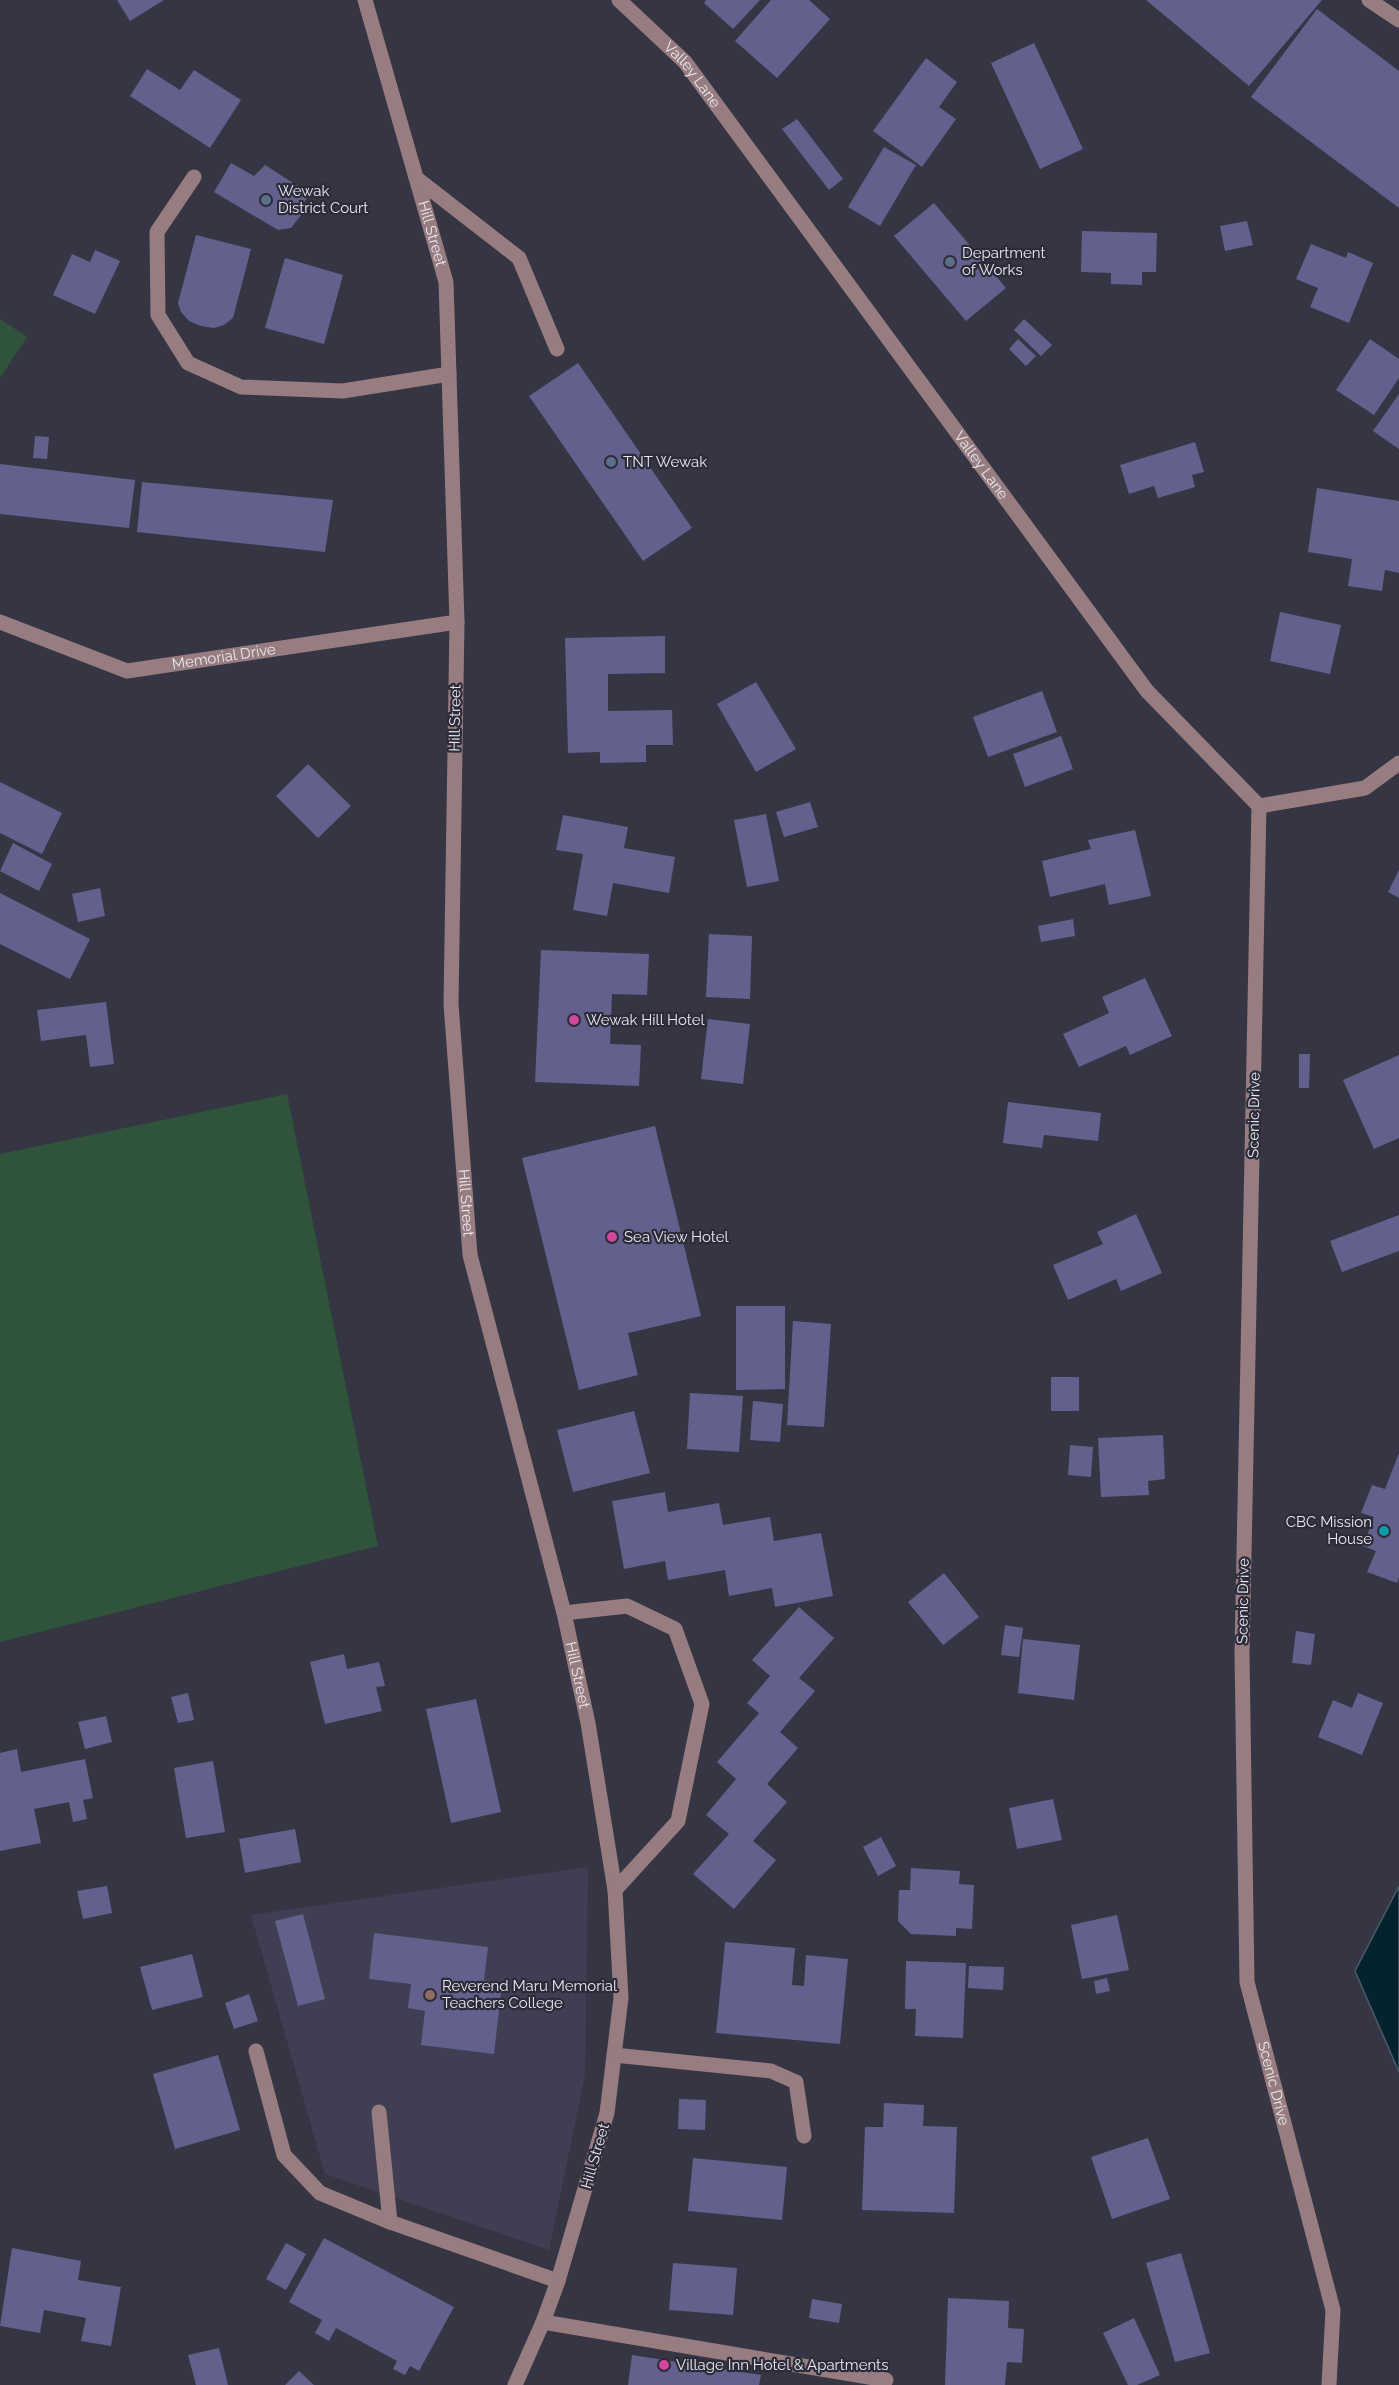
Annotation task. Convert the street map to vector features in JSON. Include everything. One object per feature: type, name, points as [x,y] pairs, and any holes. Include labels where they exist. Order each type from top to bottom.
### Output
[{"type":"street","name":"Hill Street","points":[[365,0],[446,282],[456,622],[451,1004],[470,1255],[564,1613],[588,1724],[615,1890],[621,1998],[607,2113],[558,2281],[543,2322],[515,2385]]},
{"type":"street","name":"Valley Lane","points":[[619,0],[685,62],[1147,691],[1259,806]]},
{"type":"street","points":[[1369,0],[1399,20]]},
{"type":"street","points":[[194,177],[157,232],[158,315],[188,363],[241,387],[343,391],[449,374]]},
{"type":"street","points":[[416,178],[519,258],[557,349]]},
{"type":"street","name":"Memorial Drive","points":[[0,622],[127,671],[456,622]]},
{"type":"street","points":[[1259,806],[1365,788],[1399,763]]},
{"type":"street","name":"Scenic Drive","points":[[1259,806],[1242,1654],[1247,1982],[1333,2310],[1329,2385]]},
{"type":"street","points":[[564,1613],[627,1606],[675,1629],[702,1704],[678,1821],[615,1890]]},
{"type":"street","points":[[256,2051],[284,2155],[320,2193],[390,2222],[558,2281]]},
{"type":"street","points":[[614,2055],[771,2071],[788,2078],[796,2082],[804,2136]]},
{"type":"street","points":[[379,2112],[390,2222]]},
{"type":"street","points":[[543,2322],[886,2380]]},
{"type":"shaded area","name":"Reverend Maru Memorial Teachers College","points":[[588,1867],[585,2075],[549,2250],[325,2174],[251,1915]]},
{"type":"green space","points":[[0,319],[27,337],[0,378]]},
{"type":"green space","points":[[287,1094],[378,1546],[0,1642],[0,1154]]},
{"type":"water","points":[[1399,1886],[1399,2072],[1355,1971]]},
{"type":"building","points":[[117,0],[164,0],[130,21]]},
{"type":"building","points":[[706,0],[760,0],[733,29],[704,3]]},
{"type":"building","points":[[771,0],[809,0],[830,19],[777,78],[735,41]]},
{"type":"building","points":[[1146,0],[1322,0],[1249,86]]},
{"type":"building","points":[[1317,9],[1399,71],[1399,208],[1251,97]]},
{"type":"building","points":[[1034,43],[1083,149],[1040,169],[991,63]]},
{"type":"building","points":[[926,58],[957,82],[939,107],[956,119],[922,167],[873,131]]},
{"type":"building","points":[[147,69],[180,90],[194,70],[241,100],[210,148],[130,96]]},
{"type":"building","points":[[797,119],[843,179],[829,190],[782,129]]},
{"type":"building","points":[[884,147],[916,165],[880,226],[848,207]]},
{"type":"building","name":"Wewak District Court","points":[[231,163],[254,176],[265,165],[310,194],[302,205],[304,211],[291,228],[278,230],[214,192]]},
{"type":"building","name":"Department of Works","points":[[934,203],[1006,288],[966,321],[894,236]]},
{"type":"building","points":[[1247,221],[1253,245],[1225,251],[1220,226]]},
{"type":"building","points":[[1082,231],[1157,233],[1156,272],[1142,272],[1142,285],[1111,284],[1111,273],[1081,272]]},
{"type":"building","points":[[196,235],[251,249],[233,318],[224,325],[214,328],[189,321],[181,312],[178,303]]},
{"type":"building","points":[[1311,244],[1346,258],[1348,252],[1373,263],[1349,323],[1310,307],[1318,288],[1296,279]]},
{"type":"building","points":[[95,250],[120,261],[95,314],[53,295],[72,254],[90,262]]},
{"type":"building","points":[[285,258],[343,275],[324,344],[265,328]]},
{"type":"building","points":[[1024,319],[1052,345],[1041,356],[1014,330]]},
{"type":"building","points":[[1018,339],[1036,356],[1026,366],[1009,349]]},
{"type":"building","points":[[1370,339],[1399,359],[1399,378],[1374,415],[1336,390]]},
{"type":"building","name":"TNT Wewak","points":[[578,363],[692,528],[643,561],[529,396]]},
{"type":"building","points":[[1399,394],[1399,449],[1373,431]]},
{"type":"building","points":[[35,436],[49,437],[47,459],[33,458]]},
{"type":"building","points":[[1195,442],[1204,472],[1192,475],[1195,487],[1158,498],[1154,486],[1129,494],[1120,465]]},
{"type":"building","points":[[0,464],[135,480],[129,528],[0,514]]},
{"type":"building","points":[[142,482],[333,500],[325,552],[137,532]]},
{"type":"building","points":[[1317,488],[1399,501],[1399,573],[1385,570],[1382,591],[1348,586],[1352,559],[1308,552]]},
{"type":"building","points":[[1280,612],[1341,625],[1330,674],[1270,661]]},
{"type":"building","points":[[665,636],[665,673],[608,674],[608,711],[672,710],[673,745],[646,745],[646,762],[600,763],[600,752],[568,753],[565,638]]},
{"type":"building","points":[[756,682],[796,749],[756,772],[717,704]]},
{"type":"building","points":[[1042,691],[1057,732],[988,757],[973,717]]},
{"type":"building","points":[[1061,736],[1073,769],[1025,787],[1013,754]]},
{"type":"building","points":[[308,764],[351,806],[318,838],[276,796]]},
{"type":"building","points":[[0,782],[62,813],[42,854],[0,833]]},
{"type":"building","points":[[810,802],[818,827],[784,837],[776,812]]},
{"type":"building","points":[[766,814],[779,881],[747,887],[734,820]]},
{"type":"building","points":[[563,815],[628,827],[624,848],[675,857],[669,893],[613,883],[607,916],[573,910],[583,854],[556,850]]},
{"type":"building","points":[[1135,830],[1151,896],[1109,905],[1105,884],[1050,897],[1042,861],[1091,849],[1088,840]]},
{"type":"building","points":[[13,843],[52,864],[39,891],[0,871]]},
{"type":"building","points":[[1399,870],[1399,898],[1388,892]]},
{"type":"building","points":[[100,888],[105,916],[78,922],[72,894]]},
{"type":"building","points":[[0,893],[90,939],[70,979],[0,944]]},
{"type":"building","points":[[1073,919],[1075,936],[1041,942],[1038,926]]},
{"type":"building","points":[[709,934],[752,936],[750,999],[706,997]]},
{"type":"building","name":"Wewak Hill Hotel","points":[[541,950],[649,954],[647,995],[612,994],[610,1044],[641,1045],[639,1086],[535,1082]]},
{"type":"building","points":[[1145,978],[1172,1036],[1130,1055],[1126,1046],[1079,1067],[1063,1034],[1109,1013],[1102,997]]},
{"type":"building","points":[[106,1002],[114,1064],[90,1067],[86,1035],[41,1041],[37,1010]]},
{"type":"building","points":[[708,1019],[750,1024],[743,1084],[701,1079]]},
{"type":"building","points":[[1299,1054],[1310,1054],[1309,1088],[1299,1088]]},
{"type":"building","points":[[1399,1055],[1399,1138],[1374,1149],[1343,1080]]},
{"type":"building","points":[[1008,1102],[1101,1113],[1098,1141],[1044,1135],[1042,1148],[1003,1143]]},
{"type":"building","name":"Sea View Hotel","points":[[655,1126],[701,1316],[628,1333],[638,1375],[579,1390],[522,1158]]},
{"type":"building","points":[[1136,1214],[1162,1273],[1121,1291],[1116,1279],[1068,1300],[1053,1265],[1103,1244],[1097,1232]]},
{"type":"building","points":[[1399,1215],[1399,1251],[1342,1272],[1330,1241]]},
{"type":"building","points":[[736,1306],[785,1306],[785,1389],[736,1390]]},
{"type":"building","points":[[793,1321],[831,1324],[824,1427],[787,1425]]},
{"type":"building","points":[[1051,1377],[1079,1377],[1079,1411],[1051,1411]]},
{"type":"building","points":[[690,1393],[743,1396],[739,1452],[687,1449]]},
{"type":"building","points":[[753,1401],[783,1404],[780,1442],[750,1440]]},
{"type":"building","points":[[634,1411],[650,1473],[573,1492],[557,1430]]},
{"type":"building","points":[[1163,1435],[1165,1479],[1148,1481],[1149,1495],[1101,1497],[1098,1438]]},
{"type":"building","points":[[1070,1445],[1093,1447],[1091,1477],[1068,1475]]},
{"type":"building","name":"CBC Mission House","points":[[1399,1453],[1399,1577],[1397,1583],[1367,1572],[1376,1551],[1363,1546],[1374,1517],[1361,1513],[1372,1485],[1385,1489]]},
{"type":"building","points":[[665,1492],[668,1512],[719,1503],[723,1525],[770,1517],[774,1541],[821,1533],[833,1596],[775,1607],[772,1588],[729,1596],[725,1570],[668,1580],[665,1561],[624,1569],[612,1501]]},
{"type":"building","points":[[944,1573],[979,1617],[943,1645],[908,1602]]},
{"type":"building","points":[[799,1607],[834,1638],[799,1678],[815,1691],[780,1732],[798,1748],[767,1784],[787,1802],[753,1841],[776,1860],[734,1909],[693,1874],[729,1834],[706,1815],[736,1779],[717,1762],[759,1713],[747,1703],[770,1676],[752,1660]]},
{"type":"building","points":[[1005,1625],[1023,1628],[1019,1657],[1001,1655]]},
{"type":"building","points":[[1296,1631],[1315,1634],[1311,1665],[1292,1663]]},
{"type":"building","points":[[1023,1639],[1080,1645],[1074,1700],[1018,1693]]},
{"type":"building","points":[[344,1654],[347,1669],[379,1662],[385,1686],[376,1687],[382,1711],[325,1724],[310,1662]]},
{"type":"building","points":[[188,1693],[194,1720],[178,1723],[171,1697]]},
{"type":"building","points":[[1358,1693],[1383,1703],[1362,1755],[1318,1737],[1333,1700],[1352,1708]]},
{"type":"building","points":[[476,1699],[501,1812],[451,1823],[426,1709]]},
{"type":"building","points":[[106,1716],[112,1742],[85,1749],[78,1722]]},
{"type":"building","points":[[17,1749],[21,1772],[85,1759],[93,1798],[83,1800],[87,1819],[73,1822],[69,1802],[34,1809],[41,1843],[0,1851],[0,1753]]},
{"type":"building","points":[[213,1761],[225,1832],[186,1838],[174,1768]]},
{"type":"building","points":[[1053,1799],[1062,1840],[1017,1849],[1009,1808]]},
{"type":"building","points":[[295,1829],[301,1862],[245,1873],[239,1839]]},
{"type":"building","points":[[881,1837],[896,1866],[878,1876],[863,1847]]},
{"type":"building","points":[[911,1868],[960,1871],[959,1884],[974,1885],[972,1929],[956,1928],[956,1936],[911,1934],[898,1921],[899,1890],[910,1890]]},
{"type":"building","points":[[107,1886],[112,1913],[83,1919],[77,1891]]},
{"type":"building","points":[[303,1914],[325,1999],[298,2006],[275,1921]]},
{"type":"building","points":[[1117,1915],[1129,1970],[1082,1979],[1071,1925]]},
{"type":"building","points":[[374,1933],[488,1947],[484,1980],[502,1983],[494,2054],[421,2045],[425,2011],[408,2008],[411,1984],[369,1979]]},
{"type":"building","points":[[725,1942],[795,1948],[792,1985],[804,1986],[806,1955],[848,1959],[840,2044],[716,2033]]},
{"type":"building","points":[[192,1954],[203,1997],[152,2010],[140,1967]]},
{"type":"building","points":[[906,1961],[966,1963],[963,2038],[915,2036],[916,2009],[905,2009]]},
{"type":"building","points":[[969,1966],[1004,1967],[1003,1990],[968,1988]]},
{"type":"building","points":[[1107,1978],[1110,1991],[1096,1994],[1094,1981]]},
{"type":"building","points":[[249,1994],[258,2021],[234,2029],[225,2003]]},
{"type":"building","points":[[218,2055],[240,2130],[175,2149],[153,2074]]},
{"type":"building","points":[[679,2099],[706,2100],[705,2130],[678,2129]]},
{"type":"building","points":[[884,2103],[924,2105],[923,2126],[957,2127],[954,2213],[862,2210],[865,2127],[883,2127]]},
{"type":"building","points":[[1148,2138],[1170,2199],[1112,2219],[1091,2157]]},
{"type":"building","points":[[693,2158],[787,2167],[782,2220],[688,2211]]},
{"type":"building","points":[[324,2238],[454,2307],[419,2371],[410,2366],[405,2375],[393,2369],[397,2361],[336,2328],[329,2341],[315,2333],[322,2320],[289,2302]]},
{"type":"building","points":[[286,2243],[306,2254],[286,2290],[266,2279]]},
{"type":"building","points":[[12,2248],[81,2261],[78,2280],[121,2287],[111,2346],[81,2341],[86,2318],[44,2310],[40,2333],[0,2326]]},
{"type":"building","points":[[1181,2253],[1210,2353],[1175,2362],[1146,2263]]},
{"type":"building","points":[[673,2263],[737,2268],[733,2315],[669,2310]]},
{"type":"building","points":[[948,2298],[1009,2301],[1008,2328],[1024,2329],[1022,2363],[1007,2362],[1005,2385],[945,2385]]},
{"type":"building","points":[[812,2299],[842,2304],[839,2323],[809,2318]]},
{"type":"building","points":[[1134,2318],[1160,2375],[1137,2385],[1128,2385],[1103,2333]]},
{"type":"building","points":[[219,2348],[228,2385],[196,2385],[188,2355]]},
{"type":"building","name":"Village Inn Hotel & Apartments","points":[[632,2355],[761,2375],[759,2385],[628,2385]]},
{"type":"building","points":[[299,2371],[314,2385],[285,2385]]},
{"type":"place","name":"Wewak District Court","points":[[266,200]]},
{"type":"place","name":"Department of Works","points":[[950,262]]},
{"type":"place","name":"TNT Wewak","points":[[611,462]]},
{"type":"place","name":"Wewak Hill Hotel","points":[[574,1020]]},
{"type":"place","name":"Sea View Hotel","points":[[612,1237]]},
{"type":"place","name":"CBC Mission House","points":[[1384,1531]]},
{"type":"place","name":"Reverend Maru Memorial Teachers College","points":[[430,1995]]},
{"type":"place","name":"Village Inn Hotel & Apartments","points":[[664,2365]]}]
